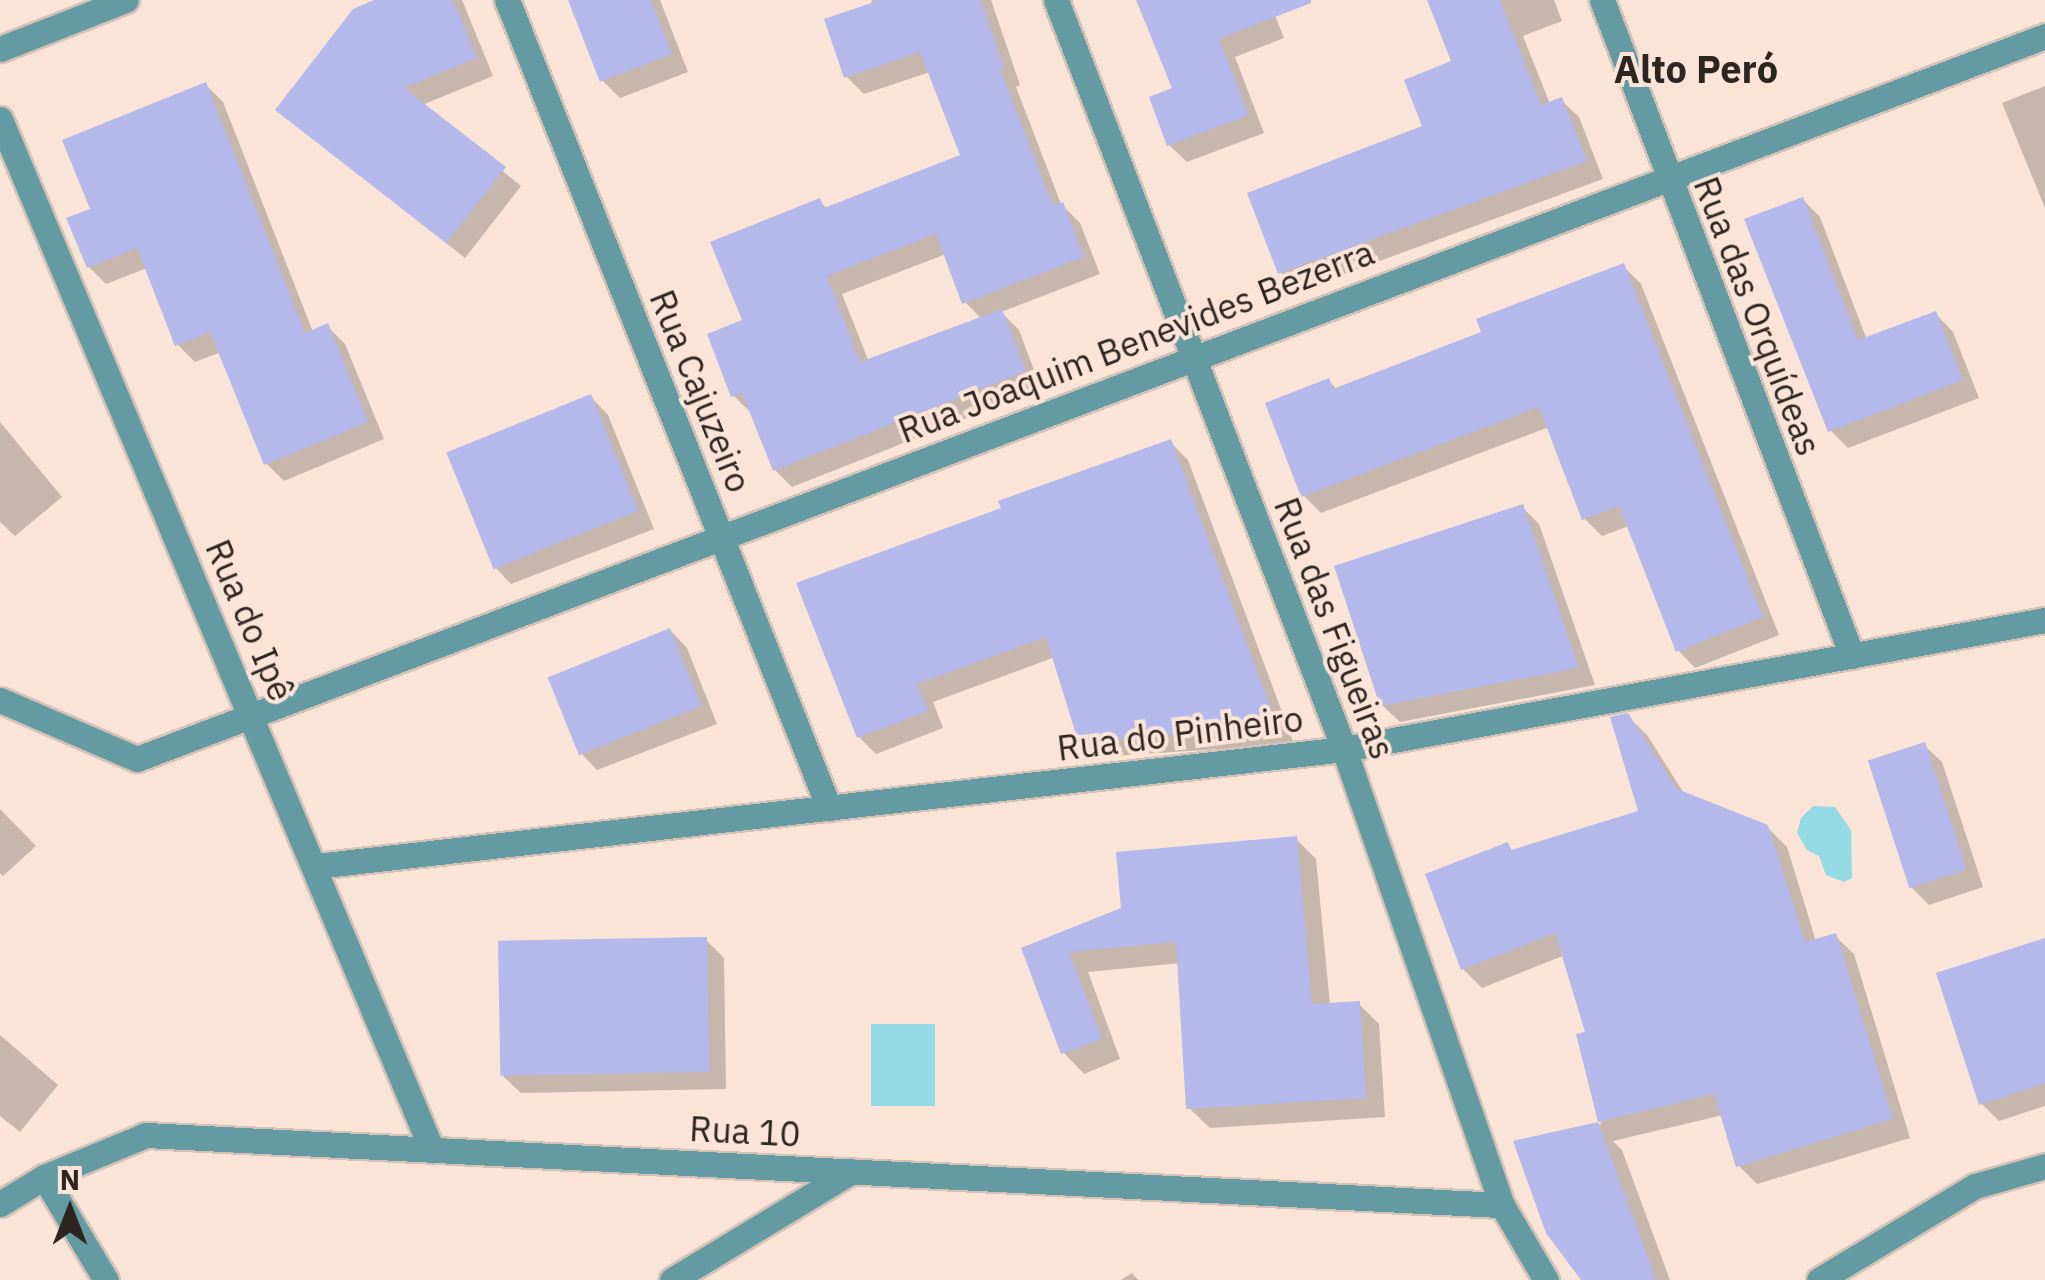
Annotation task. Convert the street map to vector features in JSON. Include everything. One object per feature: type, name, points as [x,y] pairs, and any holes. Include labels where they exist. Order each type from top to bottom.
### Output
[{"type":"street","points":[[0,49],[60,12],[126,0]]},
{"type":"street","name":"Rua Cajuzeiro","points":[[507,0],[828,808]]},
{"type":"street","name":"Rua das Figueiras","points":[[1056,0],[1344,749],[1502,1205],[1546,1280]]},
{"type":"street","name":"Rua das Orquídeas","points":[[1602,0],[1852,656]]},
{"type":"street","name":"Rua Joaquim Benevides Bezerra","points":[[0,700],[137,758],[2045,36]]},
{"type":"street","name":"Rua do Ipê","points":[[0,119],[432,1150]]},
{"type":"street","name":"Rua do Pinheiro","points":[[316,866],[1344,749],[2045,620]]},
{"type":"street","name":"Rua 10","points":[[0,1204],[44,1177],[146,1135],[1502,1205]]},
{"type":"street","points":[[1819,1280],[1975,1186],[2045,1166]]},
{"type":"street","points":[[672,1280],[852,1172]]},
{"type":"street","points":[[44,1177],[106,1280]]},
{"type":"water","points":[[1813,806],[1835,807],[1851,830],[1852,878],[1844,882],[1826,875],[1819,856],[1807,850],[1797,833],[1801,818]]},
{"type":"water","points":[[871,1024],[935,1024],[935,1106],[871,1106]]},
{"type":"building","points":[[374,0],[453,0],[477,58],[404,88],[506,167],[446,243],[275,110],[353,9]]},
{"type":"building","points":[[568,0],[651,0],[672,54],[600,82]]},
{"type":"building","points":[[880,0],[981,0],[1004,68],[1000,69],[1053,206],[1063,202],[1084,257],[962,304],[936,234],[827,276],[860,362],[1002,309],[1026,371],[773,471],[742,393],[731,397],[707,334],[742,320],[710,242],[820,198],[824,208],[960,155],[920,52],[844,78],[824,19]]},
{"type":"building","points":[[1136,0],[1311,3],[1219,39],[1249,115],[1167,146],[1149,97],[1172,88]]},
{"type":"building","points":[[1427,0],[1500,0],[1541,105],[1562,97],[1587,161],[1278,274],[1247,193],[1422,126],[1404,80],[1451,61]]},
{"type":"building","points":[[206,82],[305,333],[328,323],[368,422],[264,465],[210,332],[175,346],[137,248],[87,268],[66,218],[90,209],[62,140]]},
{"type":"building","points":[[1803,197],[1858,340],[1936,311],[1963,380],[1828,432],[1744,219]]},
{"type":"building","points":[[1624,263],[1763,617],[1676,652],[1619,506],[1582,520],[1539,407],[1301,497],[1265,403],[1329,378],[1333,389],[1481,332],[1476,319]]},
{"type":"building","points":[[591,394],[638,511],[494,569],[446,452]]},
{"type":"building","points":[[1171,439],[1278,728],[1078,741],[1046,637],[917,684],[928,711],[857,738],[796,583],[1001,508],[998,501]]},
{"type":"building","points":[[1523,504],[1579,668],[1380,706],[1334,566]]},
{"type":"building","points":[[670,628],[701,706],[579,755],[548,677]]},
{"type":"building","points":[[1628,713],[1677,789],[1768,825],[1805,942],[1836,933],[1893,1119],[1736,1167],[1714,1094],[1598,1122],[1576,1034],[1585,1032],[1555,933],[1461,970],[1425,874],[1508,842],[1511,850],[1638,811],[1610,717]]},
{"type":"building","points":[[1925,742],[1966,869],[1909,888],[1868,761]]},
{"type":"building","points":[[1297,836],[1312,1004],[1360,1001],[1366,1098],[1186,1109],[1176,942],[1069,952],[1102,1039],[1061,1054],[1021,948],[1121,908],[1116,852]]},
{"type":"building","points":[[707,937],[709,1072],[500,1076],[498,941]]},
{"type":"building","points":[[2045,938],[2045,1083],[1979,1105],[1936,973]]},
{"type":"building","points":[[1598,1122],[1656,1280],[1581,1280],[1546,1233],[1513,1141]]},
{"type":"district","name":"Alto Peró","points":[[1696,69]]}]
